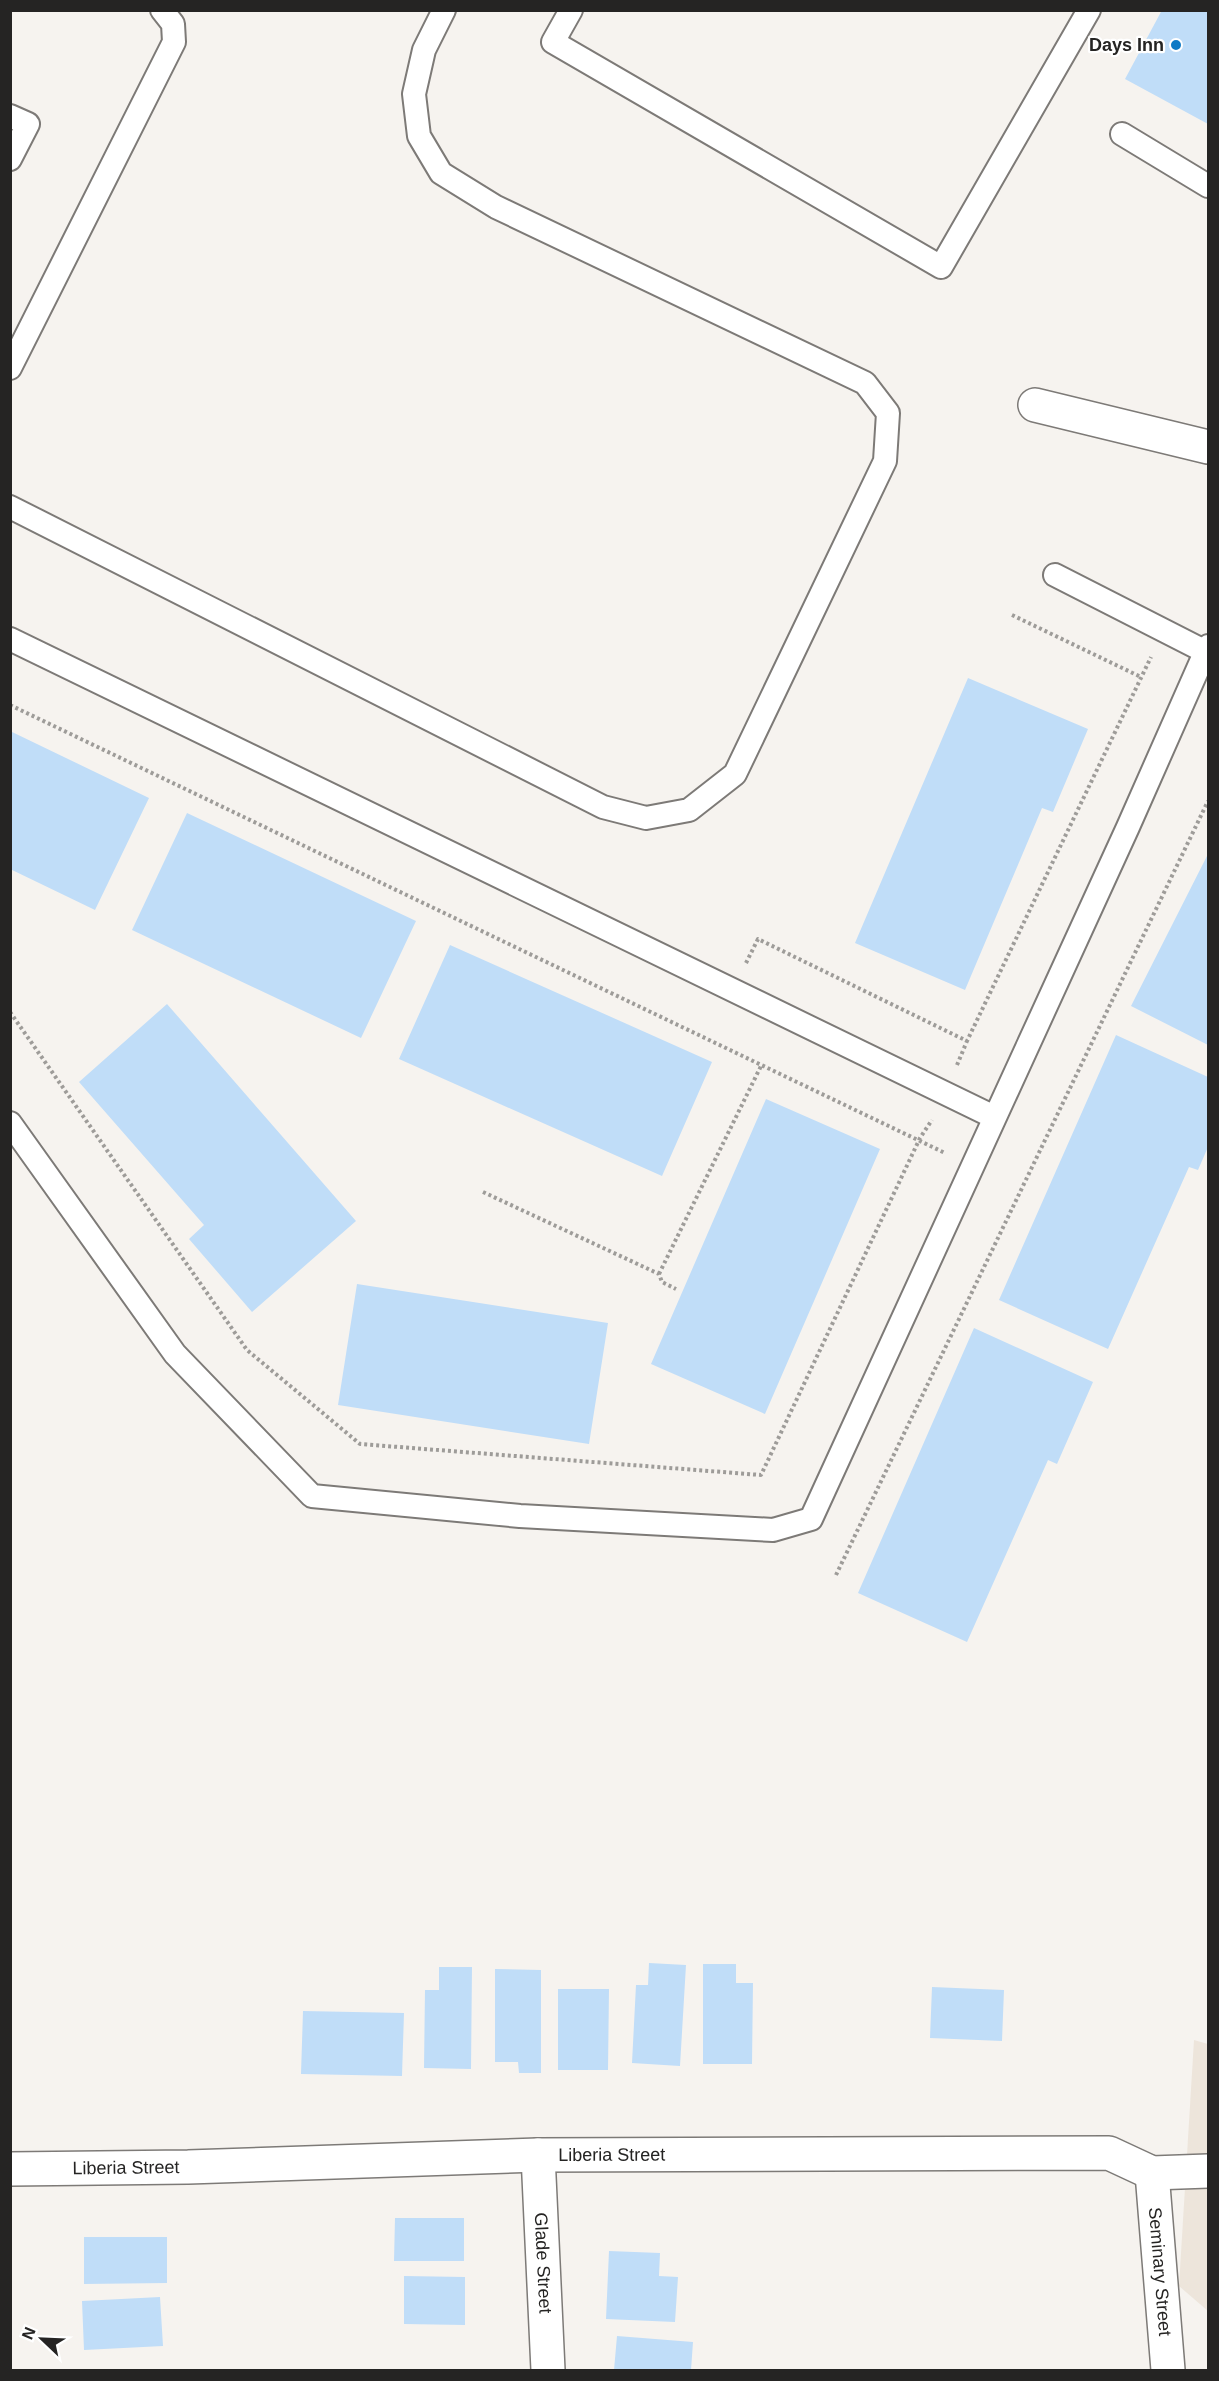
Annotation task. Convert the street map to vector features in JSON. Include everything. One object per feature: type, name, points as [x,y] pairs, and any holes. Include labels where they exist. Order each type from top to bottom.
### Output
[{"type":"street","points":[[1035,405],[1209,447]]},
{"type":"street","name":"Liberia Street","points":[[10,2169],[188,2167],[538,2155],[1109,2153],[1152,2174],[1209,2171]]},
{"type":"street","name":"Glade Street","points":[[538,2155],[548,2370]]},
{"type":"street","name":"Seminary Street","points":[[1152,2174],[1168,2370]]},
{"type":"lane","points":[[10,368],[174,42],[173,24],[162,10]]},
{"type":"lane","points":[[10,507],[603,807],[646,818],[689,810],[735,774],[885,461],[888,413],[865,383],[496,207],[441,173],[419,136],[414,94],[423,50],[444,10]]},
{"type":"lane","points":[[571,10],[553,42],[941,267],[1089,10]]},
{"type":"lane","points":[[10,116],[28,124],[10,159]]},
{"type":"lane","points":[[1122,134],[1209,186]]},
{"type":"lane","points":[[10,1123],[175,1354],[312,1496],[520,1516],[772,1530],[812,1519],[1208,650],[1055,575]]},
{"type":"lane","points":[[10,639],[994,1117]]},
{"type":"path","points":[[1012,615],[1141,677]]},
{"type":"path","points":[[955,1070],[1156,647]]},
{"type":"path","points":[[10,705],[948,1154]]},
{"type":"path","points":[[836,1575],[1209,801]]},
{"type":"path","points":[[742,969],[758,939],[967,1041]]},
{"type":"path","points":[[10,1012],[247,1350],[360,1444],[761,1475],[919,1142],[934,1116]]},
{"type":"path","points":[[659,1274],[761,1066]]},
{"type":"path","points":[[483,1192],[659,1274],[662,1282],[676,1289]]},
{"type":"shaded area","points":[[1194,2040],[1208,2044],[1208,2311],[1179,2286]]},
{"type":"building","name":"Days Inn","points":[[1162,10],[1208,10],[1208,124],[1125,79]]},
{"type":"building","points":[[968,678],[1088,729],[1053,812],[1042,808],[965,990],[855,943]]},
{"type":"building","points":[[10,731],[149,798],[95,910],[10,869]]},
{"type":"building","points":[[187,813],[416,921],[361,1038],[132,930]]},
{"type":"building","points":[[1208,854],[1208,1045],[1131,1006]]},
{"type":"building","points":[[450,945],[712,1062],[662,1176],[399,1059]]},
{"type":"building","points":[[167,1004],[356,1221],[252,1312],[189,1239],[204,1225],[79,1082]]},
{"type":"building","points":[[1116,1035],[1208,1077],[1208,1147],[1198,1170],[1189,1167],[1108,1349],[999,1300]]},
{"type":"building","points":[[766,1099],[880,1149],[765,1414],[651,1364]]},
{"type":"building","points":[[357,1284],[608,1323],[589,1444],[338,1405]]},
{"type":"building","points":[[974,1328],[1093,1382],[1057,1464],[1048,1460],[967,1642],[858,1593]]},
{"type":"building","points":[[649,1963],[686,1965],[680,2066],[632,2063],[636,1985],[648,1985]]},
{"type":"building","points":[[703,1964],[736,1964],[736,1983],[753,1983],[752,2064],[703,2064]]},
{"type":"building","points":[[439,1967],[472,1967],[471,2069],[424,2068],[425,1990],[439,1990]]},
{"type":"building","points":[[495,1969],[541,1970],[541,2073],[519,2073],[518,2062],[495,2062]]},
{"type":"building","points":[[932,1987],[1004,1990],[1002,2041],[930,2038]]},
{"type":"building","points":[[558,1989],[609,1989],[608,2070],[558,2070]]},
{"type":"building","points":[[303,2011],[404,2013],[402,2076],[301,2074]]},
{"type":"building","points":[[395,2218],[464,2218],[464,2261],[394,2261]]},
{"type":"building","points":[[84,2237],[167,2237],[167,2283],[84,2284]]},
{"type":"building","points":[[609,2251],[660,2253],[659,2276],[678,2277],[675,2322],[606,2319]]},
{"type":"building","points":[[404,2276],[465,2277],[465,2325],[404,2324]]},
{"type":"building","points":[[160,2297],[163,2346],[84,2350],[82,2301]]},
{"type":"building","points":[[617,2336],[693,2342],[691,2370],[614,2370]]},
{"type":"place","name":"Days Inn","points":[[1176,45]]}]
